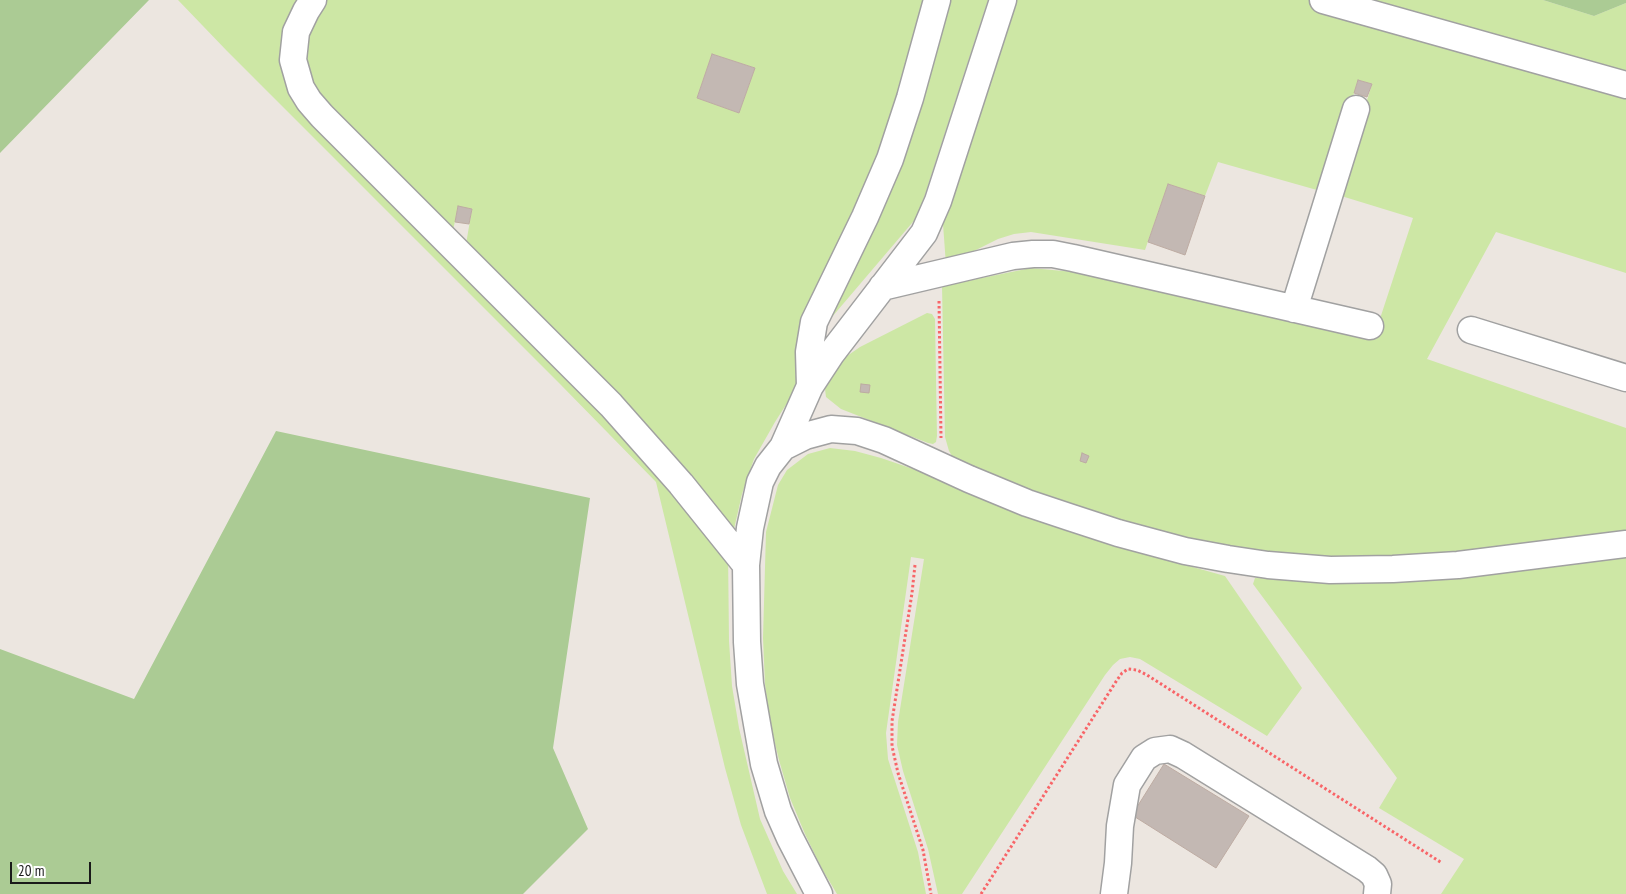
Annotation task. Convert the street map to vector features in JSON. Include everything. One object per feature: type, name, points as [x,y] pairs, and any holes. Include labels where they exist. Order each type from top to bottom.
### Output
[{"type":"lane","points":[[313,0],[300,22],[293,60],[301,88],[308,101],[612,405],[681,484],[746,565]]},
{"type":"lane","points":[[810,386],[809,352],[814,322],[865,217],[890,159],[910,98],[937,0]]},
{"type":"lane","points":[[818,894],[778,810],[764,764],[756,726],[747,642],[746,565],[750,528],[760,482],[768,466],[783,447],[810,386],[831,354],[924,233],[935,209],[1003,0]]},
{"type":"lane","points":[[1323,0],[1626,86]]},
{"type":"lane","points":[[1294,309],[1356,109]]},
{"type":"lane","points":[[882,287],[1013,256],[1053,254],[1370,326]]},
{"type":"lane","points":[[1471,330],[1626,378]]},
{"type":"lane","points":[[783,447],[805,436],[831,429],[858,431],[884,440],[1027,503],[1118,533],[1184,550],[1268,565],[1330,570],[1393,569],[1458,565],[1626,544]]},
{"type":"lane","points":[[1114,894],[1120,826],[1127,785],[1144,758],[1155,750],[1170,749],[1184,755],[1367,869],[1374,875],[1378,884],[1377,894]]},
{"type":"path","points":[[938,274],[941,436],[945,468]]},
{"type":"path","points":[[915,565],[910,612],[892,721],[892,746],[898,773],[923,850],[932,894]]},
{"type":"green space","points":[[0,0],[149,0],[0,153]]},
{"type":"green space","points":[[178,0],[304,0],[287,59],[574,376],[728,551],[729,641],[732,686],[739,728],[760,819],[783,871],[797,894],[767,894],[741,825],[725,768],[656,482]]},
{"type":"green space","points":[[321,0],[928,0],[900,97],[796,389],[754,459],[742,494],[732,538],[465,250],[472,209],[458,207],[451,240],[326,111],[303,72],[311,14]],"holes":[[[712,54],[755,68],[739,113],[697,98]]]},
{"type":"green space","points":[[949,0],[988,0],[918,216],[826,324]]},
{"type":"green space","points":[[1017,0],[1309,0],[1626,90],[1626,273],[1496,232],[1427,359],[1626,428],[1626,535],[1394,558],[1273,553],[1185,539],[1121,522],[1031,490],[952,456],[945,437],[942,286],[1031,268],[1074,272],[1373,340],[1413,218],[1338,195],[1372,84],[1358,80],[1324,192],[1218,162],[1205,196],[1168,184],[1145,250],[1031,232],[1014,234],[998,239],[946,265],[943,224]]},
{"type":"green space","points":[[1341,0],[1543,0],[1594,16],[1626,3],[1626,80]]},
{"type":"green space","points":[[1543,0],[1626,0],[1626,3],[1594,16]]},
{"type":"green space","points":[[927,313],[932,314],[935,319],[936,442],[933,444],[928,443],[841,409],[826,397],[825,389],[828,380],[835,367],[847,356],[860,347]]},
{"type":"green space","points":[[276,431],[590,498],[553,748],[588,829],[523,894],[0,894],[0,649],[134,699]]},
{"type":"green space","points":[[830,448],[855,451],[881,458],[922,472],[1022,514],[1114,545],[1225,576],[1302,688],[1267,736],[1140,659],[1130,657],[1120,659],[1105,675],[962,894],[938,894],[928,849],[903,771],[897,745],[898,722],[924,559],[911,557],[886,733],[888,759],[918,852],[926,894],[837,894],[805,834],[790,798],[779,760],[770,723],[765,684],[763,638],[766,532],[778,485],[787,470],[808,454]]},
{"type":"green space","points":[[1626,555],[1626,894],[1441,894],[1464,859],[1379,808],[1397,778],[1253,584],[1255,578],[1395,582],[1520,571]]},
{"type":"building","points":[[712,54],[755,68],[739,113],[697,98]]},
{"type":"building","points":[[1358,80],[1372,84],[1367,97],[1354,93]]},
{"type":"building","points":[[1168,184],[1205,196],[1185,255],[1148,242]]},
{"type":"building","points":[[458,206],[472,209],[469,224],[455,222]]},
{"type":"building","points":[[861,384],[870,385],[869,393],[860,392]]},
{"type":"building","points":[[1082,453],[1089,456],[1086,463],[1080,461]]},
{"type":"building","points":[[1164,764],[1249,816],[1216,868],[1132,815]]}]
